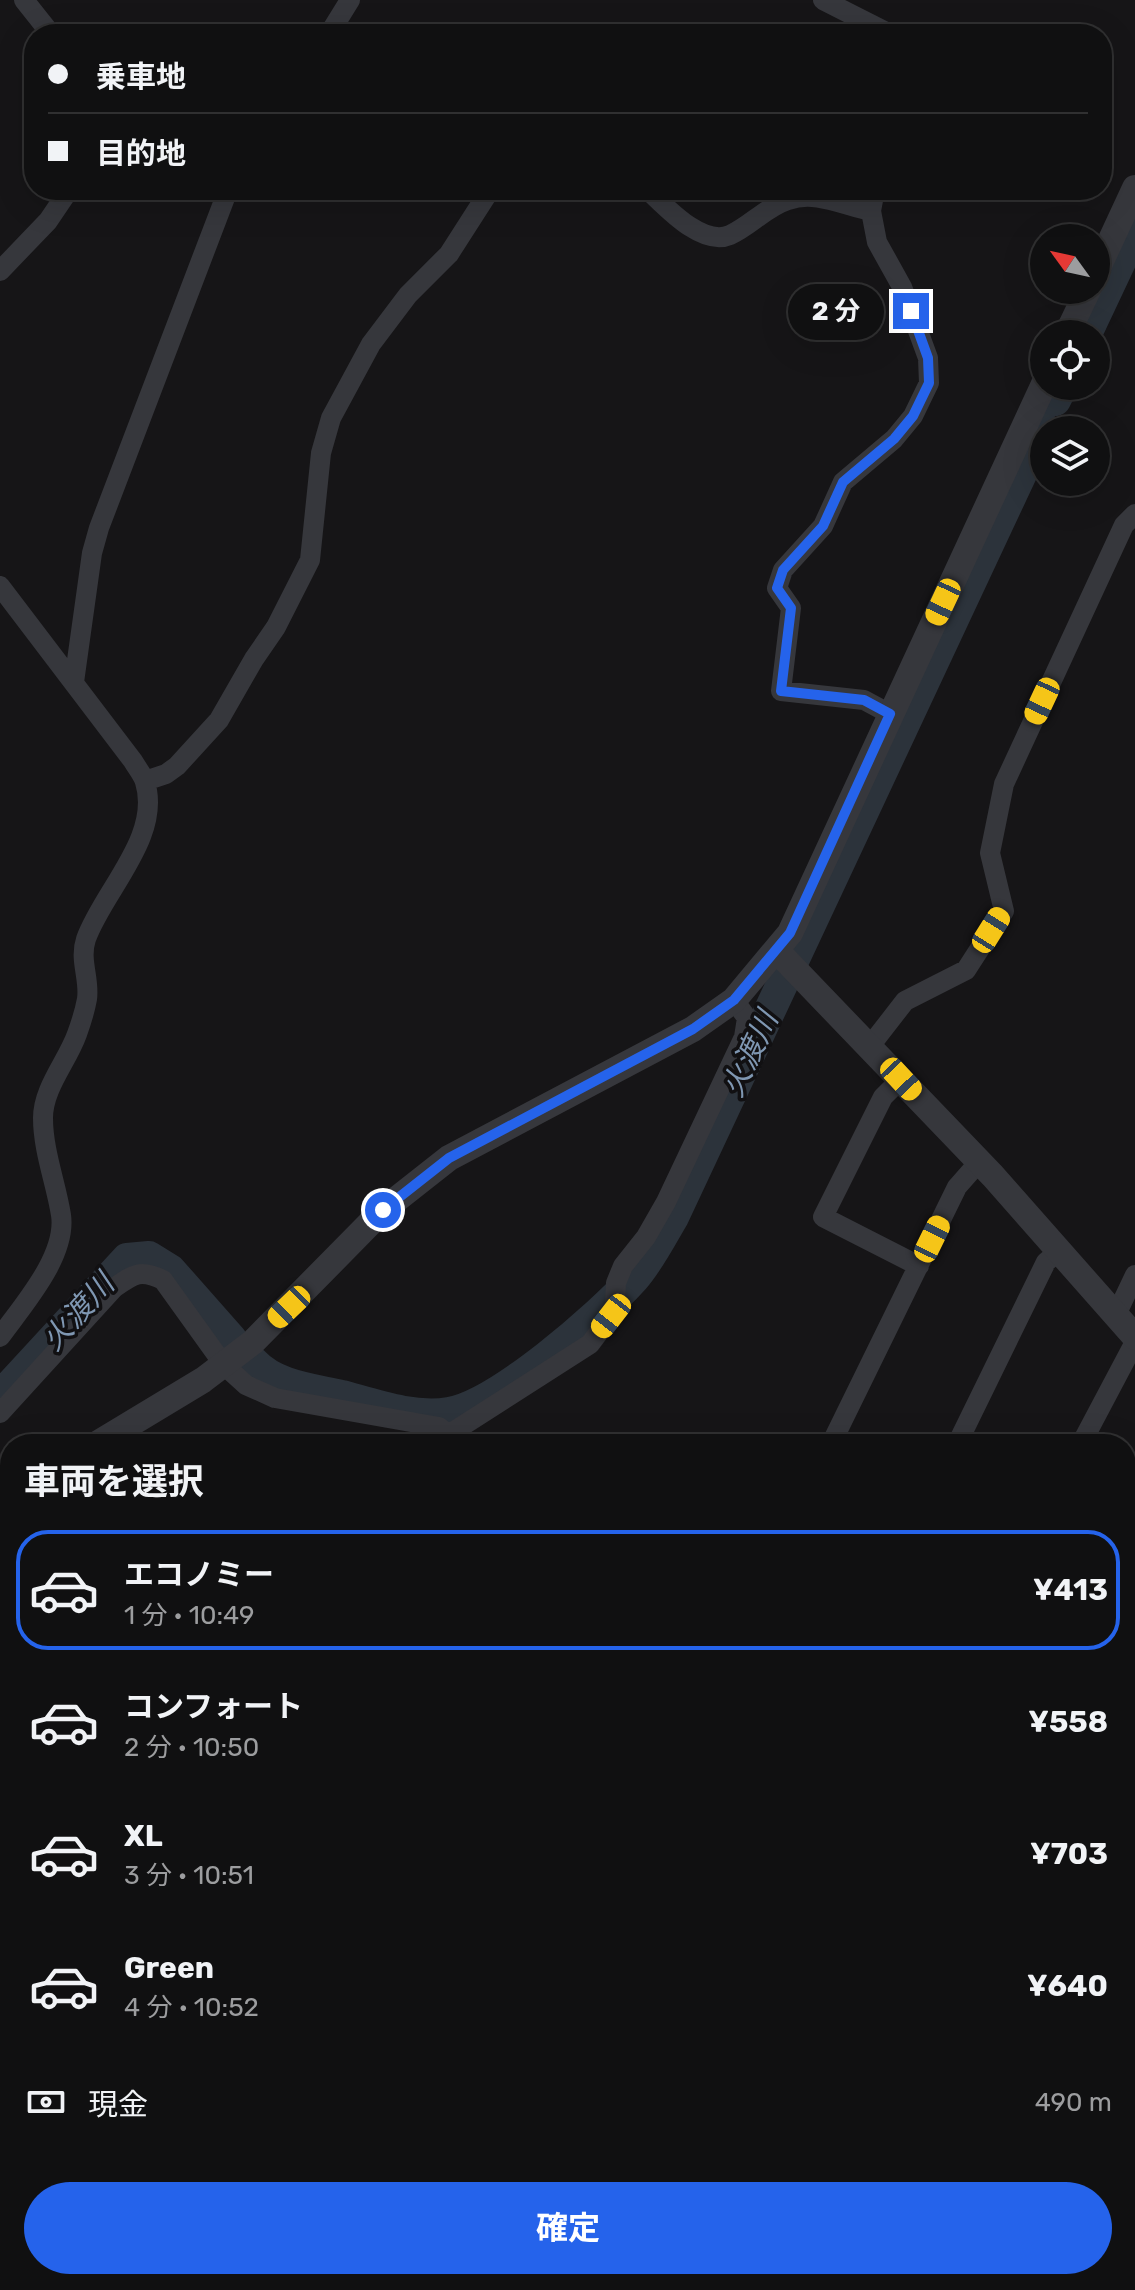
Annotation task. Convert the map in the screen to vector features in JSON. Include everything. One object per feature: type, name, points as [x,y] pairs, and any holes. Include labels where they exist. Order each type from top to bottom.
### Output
[{"type":"street","points":[[24,0],[43,24]]},
{"type":"street","points":[[335,24],[350,0]]},
{"type":"street","points":[[823,0],[870,24]]},
{"type":"street","points":[[1110,242],[1135,188]]},
{"type":"street","points":[[0,271],[48,221],[62,200]]},
{"type":"street","points":[[74,682],[84,600],[99,528],[224,200]]},
{"type":"street","points":[[145,781],[166,774],[177,766],[219,720],[276,627],[310,560],[321,453],[331,418],[371,344],[408,295],[449,254],[484,200]]},
{"type":"street","points":[[658,200],[681,222],[707,235],[728,236],[787,200]]},
{"type":"street","points":[[834,200],[871,211]]},
{"type":"street","points":[[873,200],[871,211],[877,242],[902,287],[928,358],[929,383],[913,416],[894,439],[843,482],[823,526],[783,570],[777,588],[791,608],[781,691],[864,700],[890,714]]},
{"type":"street","points":[[113,1434],[224,1365],[284,1312],[383,1210],[449,1158],[693,1029],[787,960],[797,919],[1037,400]]},
{"type":"street","points":[[870,1046],[905,1001],[966,970],[1004,911],[990,853],[1004,784],[1124,525],[1135,514]]},
{"type":"street","points":[[0,586],[145,781],[148,809],[141,836],[86,939],[82,961],[88,996],[77,1035],[44,1102],[43,1120],[52,1184],[61,1216],[61,1243],[34,1290],[0,1337]]},
{"type":"street","points":[[787,960],[1060,1250],[1135,1339],[1086,1434]]},
{"type":"street","points":[[450,1434],[590,1344],[611,1316],[616,1283],[623,1266],[646,1237],[666,1202],[744,1037],[747,1018],[734,1000]]},
{"type":"street","points":[[901,1079],[883,1097],[823,1217],[919,1266]]},
{"type":"street","points":[[843,1434],[957,1187],[979,1162]]},
{"type":"street","points":[[962,1434],[1046,1262],[1060,1250]]},
{"type":"street","points":[[0,1413],[114,1288],[133,1275],[149,1273],[163,1280],[224,1365],[246,1385],[275,1398],[439,1427],[440,1434]]},
{"type":"street","points":[[1116,1315],[1135,1275]]},
{"type":"waterway","name":"火渡川","points":[[1093,320],[1135,230]]},
{"type":"waterway","name":"火渡川","points":[[253,1362],[272,1376],[306,1388],[408,1413],[449,1413],[494,1394],[520,1377],[598,1314],[634,1278],[673,1217],[1030,455]]},
{"type":"waterway","name":"火渡川","points":[[0,1397],[127,1259],[149,1257],[170,1270],[231,1339]]},
{"type":"route","points":[[383,1210],[449,1158],[693,1029],[734,1000],[790,933],[890,714],[864,700],[781,691],[791,608],[777,588],[783,570],[823,526],[843,482],[894,439],[913,416],[929,383],[928,358],[911,311]]}]
